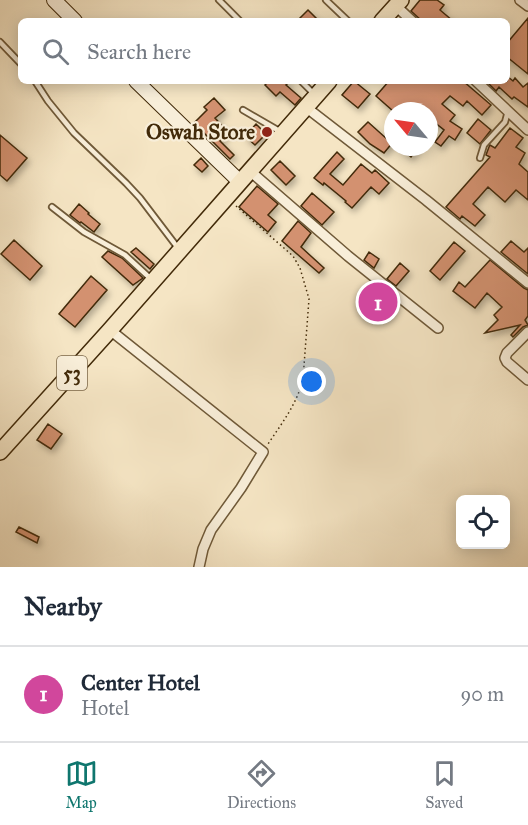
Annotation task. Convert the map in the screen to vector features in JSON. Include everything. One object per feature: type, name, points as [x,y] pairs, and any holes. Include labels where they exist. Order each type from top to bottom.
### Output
[{"type":"highway","points":[[385,18],[398,3]]},
{"type":"highway","name":"53","points":[[0,452],[326,84]]},
{"type":"main road","points":[[54,0],[72,18]]},
{"type":"main road","points":[[139,84],[245,176]]},
{"type":"street","points":[[520,0],[528,6]]},
{"type":"street","points":[[398,3],[410,18]]},
{"type":"street","points":[[479,84],[528,130]]},
{"type":"street","points":[[311,102],[409,187],[528,283]]},
{"type":"street","points":[[245,176],[438,328]]},
{"type":"street","points":[[110,330],[263,452],[211,530],[199,567]]},
{"type":"street","points":[[528,332],[507,353],[505,358],[528,380]]},
{"type":"lane","points":[[219,0],[237,18]]},
{"type":"lane","points":[[326,0],[345,18]]},
{"type":"lane","points":[[0,42],[18,61]]},
{"type":"lane","points":[[37,84],[74,133],[126,183],[180,250]]},
{"type":"lane","points":[[302,84],[311,102]]},
{"type":"lane","points":[[243,110],[284,134]]},
{"type":"lane","points":[[480,158],[484,145],[505,122],[508,111]]},
{"type":"lane","points":[[52,207],[84,232],[125,255],[148,287]]},
{"type":"path","points":[[226,198],[293,256],[300,268],[309,299],[301,390],[293,407],[263,452]]},
{"type":"building","points":[[420,0],[437,0],[444,5],[440,10],[449,18],[419,18],[411,11]]},
{"type":"building","points":[[308,10],[316,18],[300,18]]},
{"type":"building","points":[[528,18],[528,74],[510,59],[510,39]]},
{"type":"building","points":[[510,78],[513,81],[515,78],[523,87],[528,83],[528,107],[514,97],[512,99],[499,87],[496,91],[489,84],[510,84]]},
{"type":"building","points":[[287,84],[301,98],[295,105],[280,92],[276,96],[265,85]]},
{"type":"building","points":[[351,84],[358,84],[370,94],[358,108],[342,95]]},
{"type":"building","points":[[386,84],[466,84],[491,105],[482,115],[467,101],[463,106],[450,96],[442,104],[455,115],[450,121],[462,129],[455,140],[449,136],[441,146],[438,144],[438,138],[444,130],[438,125],[438,102],[384,103],[376,96]]},
{"type":"building","points":[[214,98],[225,110],[215,118],[228,132],[220,141],[234,155],[230,159],[194,123],[207,110],[204,107]]},
{"type":"building","points":[[478,119],[491,130],[480,144],[467,133]]},
{"type":"building","points":[[368,122],[384,136],[384,153],[370,144],[358,132]]},
{"type":"building","points":[[256,124],[266,134],[255,145],[245,136]]},
{"type":"building","points":[[510,128],[523,138],[516,147],[525,153],[519,164],[528,172],[528,200],[516,190],[505,202],[488,187],[473,204],[485,215],[475,226],[462,216],[460,219],[446,207],[490,157],[486,155],[490,145],[495,148]]},
{"type":"building","points":[[0,135],[27,158],[7,181],[0,175]]},
{"type":"building","points":[[337,152],[344,159],[330,174],[343,185],[361,164],[372,173],[375,170],[389,183],[379,194],[371,187],[352,208],[324,183],[323,185],[314,178]]},
{"type":"building","points":[[201,158],[208,166],[202,172],[194,165]]},
{"type":"building","points":[[280,161],[295,176],[286,185],[271,170]]},
{"type":"building","points":[[257,186],[278,204],[268,215],[276,222],[268,232],[239,207]]},
{"type":"building","points":[[312,193],[334,212],[322,225],[301,206]]},
{"type":"building","points":[[79,204],[100,224],[94,232],[70,215]]},
{"type":"building","points":[[298,221],[311,233],[301,247],[324,268],[319,273],[282,241]]},
{"type":"building","points":[[14,240],[42,266],[30,280],[1,254]]},
{"type":"building","points":[[511,241],[524,252],[528,248],[528,274],[501,252]]},
{"type":"building","points":[[454,242],[465,251],[440,280],[430,271]]},
{"type":"building","points":[[136,248],[154,264],[150,269],[131,252]]},
{"type":"building","points":[[108,251],[122,258],[143,278],[133,285],[102,257]]},
{"type":"building","points":[[369,252],[379,259],[374,268],[364,260]]},
{"type":"building","points":[[490,260],[528,290],[528,316],[525,320],[528,325],[513,337],[511,335],[520,325],[485,333],[498,320],[494,315],[502,307],[487,293],[475,308],[453,291],[459,282],[465,287]]},
{"type":"building","points":[[400,263],[409,271],[396,286],[387,279]]},
{"type":"building","points":[[91,276],[107,290],[75,327],[59,314]]},
{"type":"building","points":[[48,424],[62,434],[51,449],[37,440]]},
{"type":"building","points":[[19,527],[39,537],[37,543],[16,532]]},
{"type":"place","name":"Oswah Store","points":[[267,132]]},
{"type":"place","name":"Center Hotel","points":[[378,302]]}]
